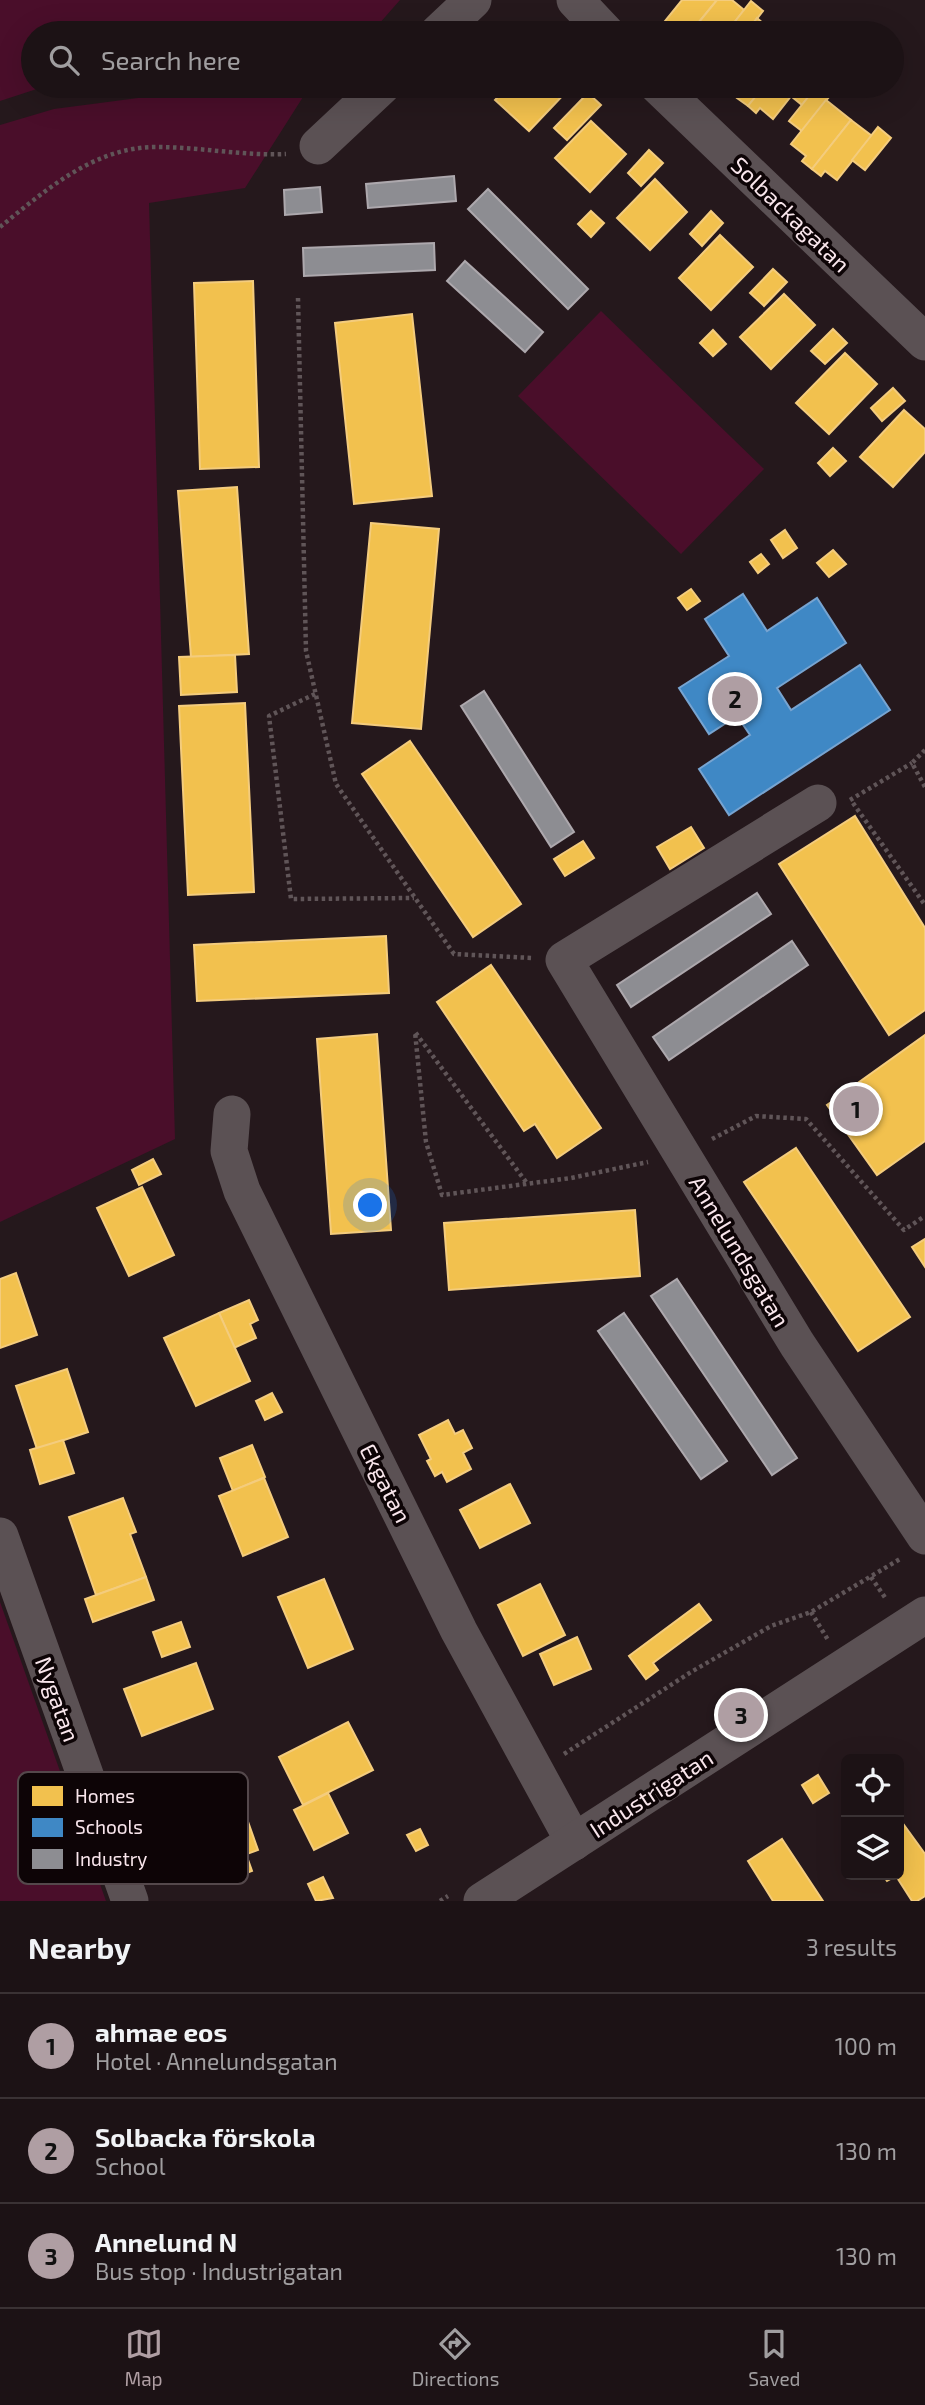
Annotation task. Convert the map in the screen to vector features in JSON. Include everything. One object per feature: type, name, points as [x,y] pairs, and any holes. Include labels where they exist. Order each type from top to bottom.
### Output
[{"type":"street","points":[[451,21],[473,0]]},
{"type":"street","points":[[575,0],[595,21]]},
{"type":"street","points":[[317,146],[369,98]]},
{"type":"street","name":"Solbackagatan","points":[[671,98],[925,342]]},
{"type":"street","points":[[564,960],[834,802]]},
{"type":"street","name":"Annelundsgatan","points":[[564,960],[797,1344],[914,1546]]},
{"type":"street","name":"Ekgatan","points":[[232,1114],[229,1151],[242,1191],[459,1630],[575,1842]]},
{"type":"street","name":"Nygatan","points":[[0,1536],[84,1772]]},
{"type":"street","name":"Industrigatan","points":[[482,1901],[925,1615]]},
{"type":"street","name":"Nygatan","points":[[124,1884],[130,1901]]},
{"type":"path","points":[[0,227],[69,174],[122,152],[155,147],[267,155],[288,154],[317,146]]},
{"type":"path","points":[[298,298],[306,651],[336,784],[454,954],[564,960]]},
{"type":"path","points":[[316,694],[269,716],[291,899],[415,898]]},
{"type":"path","points":[[925,750],[912,763],[834,802],[925,905]]},
{"type":"path","points":[[912,763],[925,786]]},
{"type":"path","points":[[526,1182],[415,1032],[426,1142],[442,1195],[571,1178],[682,1155],[756,1115],[806,1119],[904,1230],[925,1216]]},
{"type":"path","points":[[537,1773],[691,1672],[771,1626],[811,1612],[914,1546]]},
{"type":"shaded area","points":[[0,0],[400,0],[382,21],[21,21],[21,94],[0,101]]},
{"type":"shaded area","points":[[138,98],[302,98],[245,188],[149,203],[175,1139],[0,1222],[0,125],[54,109]]},
{"type":"shaded area","points":[[601,311],[764,469],[681,554],[518,396]]},
{"type":"shaded area","points":[[0,1602],[60,1772],[18,1772],[18,1884],[100,1884],[106,1901],[0,1901]]},
{"type":"building: Homes","points":[[682,0],[717,0],[700,21],[665,21]]},
{"type":"building: Homes","points":[[717,0],[732,0],[744,10],[735,21],[700,21]]},
{"type":"building: Homes","points":[[751,1],[763,11],[755,21],[735,21]]},
{"type":"building: Homes","points":[[497,98],[560,98],[529,131],[495,100]]},
{"type":"building: Homes","points":[[583,98],[593,98],[601,105],[567,140],[554,128]]},
{"type":"building: Homes","points":[[737,98],[754,98],[748,106]]},
{"type":"building: Homes","points":[[754,98],[790,98],[773,119],[760,108],[756,113],[748,106]]},
{"type":"building: Homes","points":[[793,98],[808,98],[802,105]]},
{"type":"building: Homes","points":[[807,98],[828,98],[802,131],[789,121]]},
{"type":"building: Homes","points":[[826,100],[851,120],[812,169],[802,161],[806,156],[791,144]]},
{"type":"building: Homes","points":[[851,120],[872,136],[837,180],[825,171],[821,176],[812,169]]},
{"type":"building: Homes","points":[[591,121],[626,154],[590,192],[555,158]]},
{"type":"building: Homes","points":[[878,127],[891,138],[865,170],[852,160]]},
{"type":"building: Homes","points":[[649,150],[663,163],[641,186],[628,173]]},
{"type":"building: Homes","points":[[655,179],[687,212],[650,250],[617,218]]},
{"type":"building: Homes","points":[[591,211],[604,223],[591,237],[578,224]]},
{"type":"building: Homes","points":[[711,211],[723,223],[702,246],[690,234]]},
{"type":"building: Homes","points":[[720,235],[753,267],[711,310],[679,278]]},
{"type":"building: Homes","points":[[773,269],[787,282],[764,306],[750,293]]},
{"type":"building: Homes","points":[[253,281],[259,467],[200,469],[194,283]]},
{"type":"building: Homes","points":[[784,294],[815,325],[771,369],[740,337]]},
{"type":"building: Homes","points":[[412,314],[432,496],[354,504],[335,323]]},
{"type":"building: Homes","points":[[833,329],[847,343],[825,364],[811,351]]},
{"type":"building: Homes","points":[[713,330],[726,344],[713,356],[700,343]]},
{"type":"building: Homes","points":[[845,353],[877,384],[829,434],[796,403]]},
{"type":"building: Homes","points":[[893,388],[905,401],[882,421],[871,408]]},
{"type":"building: Homes","points":[[904,410],[925,429],[925,452],[893,487],[860,457]]},
{"type":"building: Homes","points":[[833,448],[846,461],[830,476],[818,463]]},
{"type":"building: Homes","points":[[237,487],[249,654],[191,657],[178,491]]},
{"type":"building: Homes","points":[[371,523],[439,529],[421,729],[352,723]]},
{"type":"building: Homes","points":[[785,530],[797,548],[783,558],[771,540]]},
{"type":"building: Homes","points":[[833,550],[846,564],[829,577],[817,563]]},
{"type":"building: Homes","points":[[761,554],[769,564],[758,573],[750,562]]},
{"type":"building: Homes","points":[[691,589],[700,601],[687,610],[678,598]]},
{"type":"building: Homes","points":[[235,655],[237,692],[181,695],[179,657]]},
{"type":"building: Homes","points":[[245,703],[254,892],[188,895],[179,706]]},
{"type":"building: Homes","points":[[410,741],[521,904],[473,937],[362,774]]},
{"type":"building: Homes","points":[[855,816],[925,928],[925,1010],[889,1035],[779,864]]},
{"type":"building: Homes","points":[[691,827],[704,848],[670,869],[657,847]]},
{"type":"building: Homes","points":[[583,841],[594,858],[565,876],[554,859]]},
{"type":"building: Homes","points":[[386,936],[389,993],[197,1001],[194,945]]},
{"type":"building: Homes","points":[[491,965],[601,1128],[557,1158],[535,1124],[524,1131],[437,1002]]},
{"type":"building: Homes","points":[[377,1034],[391,1230],[331,1234],[317,1039]]},
{"type":"building: Homes","points":[[925,1035],[925,1141],[877,1175],[827,1105]]},
{"type":"building: Homes","points":[[796,1148],[910,1317],[858,1351],[744,1182]]},
{"type":"building: Homes","points":[[153,1159],[161,1174],[139,1185],[132,1170]]},
{"type":"building: Homes","points":[[142,1187],[174,1255],[129,1276],[97,1208]]},
{"type":"building: Homes","points":[[635,1210],[640,1276],[449,1290],[444,1223]]},
{"type":"building: Homes","points":[[925,1239],[925,1267],[912,1247]]},
{"type":"building: Homes","points":[[16,1273],[37,1335],[0,1348],[0,1279]]},
{"type":"building: Homes","points":[[249,1300],[258,1320],[250,1324],[256,1338],[234,1348],[219,1313]]},
{"type":"building: Homes","points":[[219,1313],[250,1381],[196,1406],[164,1338]]},
{"type":"building: Homes","points":[[67,1369],[88,1432],[37,1449],[16,1386]]},
{"type":"building: Homes","points":[[272,1393],[282,1412],[265,1420],[256,1401]]},
{"type":"building: Homes","points":[[448,1420],[455,1434],[463,1430],[472,1448],[463,1453],[471,1469],[447,1482],[442,1472],[435,1476],[427,1461],[431,1459],[419,1435]]},
{"type":"building: Homes","points":[[63,1440],[74,1473],[40,1484],[30,1450]]},
{"type":"building: Homes","points":[[252,1445],[265,1477],[233,1491],[220,1458]]},
{"type":"building: Homes","points":[[264,1478],[288,1537],[243,1556],[219,1496]]},
{"type":"building: Homes","points":[[510,1484],[530,1523],[480,1548],[460,1510]]},
{"type":"building: Homes","points":[[123,1498],[136,1532],[130,1534],[146,1577],[96,1595],[69,1517]]},
{"type":"building: Homes","points":[[146,1577],[154,1600],[93,1622],[85,1599]]},
{"type":"building: Homes","points":[[324,1579],[353,1649],[308,1668],[278,1597]]},
{"type":"building: Homes","points":[[540,1584],[565,1635],[523,1656],[498,1605]]},
{"type":"building: Homes","points":[[699,1604],[711,1620],[653,1663],[658,1670],[646,1679],[629,1656]]},
{"type":"building: Homes","points":[[181,1622],[190,1647],[162,1657],[153,1632]]},
{"type":"building: Homes","points":[[577,1637],[591,1669],[554,1685],[540,1654]]},
{"type":"building: Homes","points":[[196,1663],[213,1709],[142,1736],[124,1689]]},
{"type":"building: Homes","points":[[348,1722],[373,1770],[303,1805],[279,1757]]},
{"type":"building: Homes","points":[[818,1775],[829,1793],[813,1803],[802,1785]]},
{"type":"building: Homes","points":[[328,1793],[348,1833],[314,1850],[294,1810]]},
{"type":"building: Homes","points":[[248,1822],[258,1850],[248,1854]]},
{"type":"building: Homes","points":[[904,1825],[925,1854],[925,1896],[912,1901],[899,1880],[904,1880]]},
{"type":"building: Homes","points":[[420,1829],[428,1845],[416,1851],[407,1835]]},
{"type":"building: Homes","points":[[782,1839],[823,1901],[773,1901],[748,1861]]},
{"type":"building: Homes","points":[[323,1877],[333,1898],[316,1901],[308,1884]]},
{"type":"building: Schools","points":[[743,594],[767,631],[817,598],[846,643],[777,688],[791,710],[860,665],[890,710],[729,815],[699,769],[750,735],[737,716],[709,734],[679,688],[729,656],[705,619]]},
{"type":"building: Industry","points":[[454,176],[456,201],[368,208],[366,184]]},
{"type":"building: Industry","points":[[320,187],[322,212],[285,215],[284,190]]},
{"type":"building: Industry","points":[[488,189],[588,289],[568,309],[468,209]]},
{"type":"building: Industry","points":[[434,243],[435,270],[304,276],[303,248]]},
{"type":"building: Industry","points":[[465,261],[543,332],[525,352],[447,281]]},
{"type":"building: Industry","points":[[484,691],[574,832],[551,847],[461,706]]},
{"type":"building: Industry","points":[[757,893],[771,914],[631,1007],[617,985]]},
{"type":"building: Industry","points":[[792,941],[808,965],[669,1060],[653,1037]]},
{"type":"building: Industry","points":[[677,1279],[797,1458],[772,1475],[651,1296]]},
{"type":"building: Industry","points":[[624,1313],[727,1461],[701,1479],[598,1331]]},
{"type":"place","name":"Solbacka förskola","points":[[735,699]]},
{"type":"place","name":"ahmae eos","points":[[856,1109]]},
{"type":"place","name":"Annelund N","points":[[741,1715]]}]
